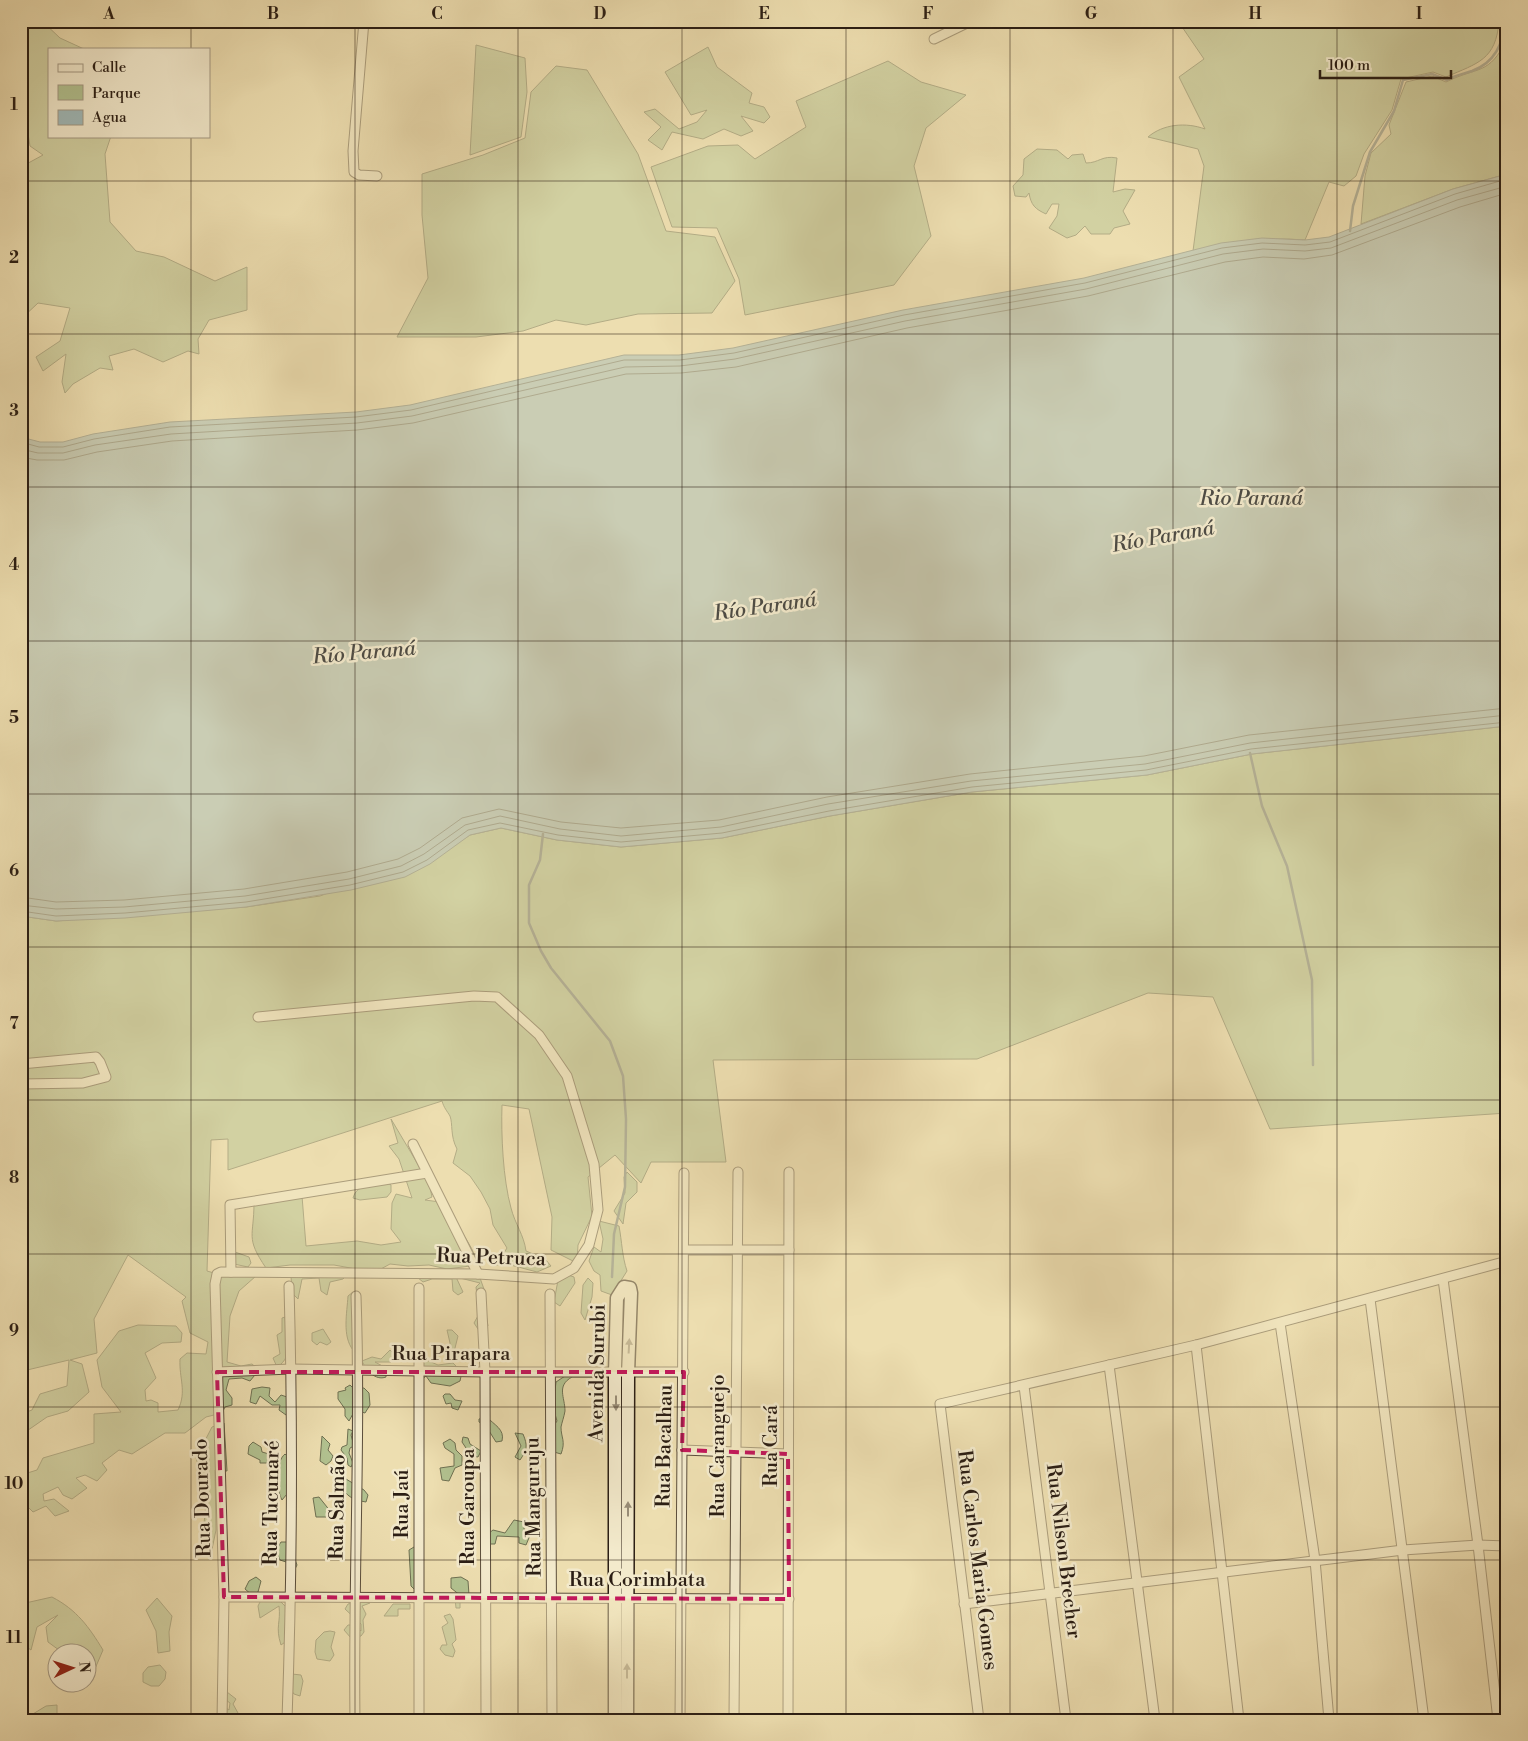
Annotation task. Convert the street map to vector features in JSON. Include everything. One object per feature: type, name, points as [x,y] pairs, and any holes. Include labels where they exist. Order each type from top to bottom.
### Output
[{"type":"street","points":[[364,21],[353,151],[354,172],[359,175],[377,176]]},
{"type":"street","points":[[934,39],[971,21]]},
{"type":"street","name":"Rua Petruca","points":[[217,1274],[220,1272],[231,1272],[478,1274],[554,1279],[574,1268],[589,1245],[598,1210],[594,1164],[567,1076],[539,1035],[497,997],[474,996],[258,1017]]},
{"type":"street","points":[[21,1064],[96,1057],[106,1077],[83,1083],[21,1084]]},
{"type":"street","points":[[413,1144],[478,1274]]},
{"type":"street","name":"Rua Caranguejo","points":[[734,1720],[738,1172]]},
{"type":"street","name":"Rua Cará","points":[[788,1720],[789,1172]]},
{"type":"street","points":[[231,1272],[230,1205],[427,1173]]},
{"type":"street","name":"Rua Bacalhau","points":[[680,1720],[684,1173]]},
{"type":"street","points":[[684,1250],[788,1250]]},
{"type":"street","points":[[1024,1386],[1196,1345],[1507,1261]]},
{"type":"street","name":"Rua Dourado","points":[[217,1274],[217,1372],[224,1596],[222,1720]]},
{"type":"street","points":[[1443,1279],[1478,1546],[1498,1720]]},
{"type":"street","name":"Rua Tucunaré","points":[[287,1720],[291,1369],[289,1286]]},
{"type":"street","name":"Avenida Surubi","points":[[622,1373],[631,1293],[630,1288],[624,1287],[618,1298],[622,1373],[622,1598],[627,1720]]},
{"type":"street","name":"Rua Jaú","points":[[419,1288],[419,1720]]},
{"type":"street","name":"Rua Garoupa","points":[[481,1293],[485,1372],[486,1720]]},
{"type":"street","name":"Rua Manguruju","points":[[550,1294],[552,1371],[550,1395],[552,1720]]},
{"type":"street","name":"Rua Salmão","points":[[355,1720],[354,1598],[359,1370],[356,1296]]},
{"type":"street","points":[[1370,1299],[1424,1720]]},
{"type":"street","points":[[1280,1323],[1314,1560],[1329,1720]]},
{"type":"street","points":[[1196,1345],[1239,1720]]},
{"type":"street","points":[[1109,1366],[1155,1720]]},
{"type":"street","name":"Rua Pirapara","points":[[217,1372],[291,1369],[485,1372],[684,1372]]},
{"type":"street","name":"Rua Carlos Maria Gomes","points":[[979,1720],[940,1404],[1024,1386]]},
{"type":"street","name":"Rua Nilson Brecher","points":[[1024,1386],[1066,1720]]},
{"type":"street","points":[[682,1450],[788,1454]]},
{"type":"street","points":[[964,1604],[1222,1574],[1314,1560],[1403,1550],[1507,1546]]},
{"type":"street","name":"Rua Corimbata","points":[[224,1596],[789,1599]]},
{"type":"street","name":"Avenida Surubi","points":[[615,1720],[622,1598]]},
{"type":"highlighted area","points":[[217,1372],[684,1372],[682,1450],[788,1454],[789,1599],[224,1597]]},
{"type":"green space","points":[[21,21],[42,21],[60,38],[82,48],[48,48],[48,138],[110,138],[105,154],[110,222],[136,251],[164,257],[215,281],[247,267],[247,310],[209,320],[198,339],[199,354],[188,351],[163,362],[134,349],[109,356],[113,370],[100,368],[73,384],[65,393],[62,382],[66,354],[43,371],[36,357],[60,341],[70,308],[38,303],[21,319],[21,167],[43,155],[30,146],[21,91]]},
{"type":"green space","points":[[1178,21],[1499,21],[1494,44],[1489,52],[1476,63],[1446,77],[1433,72],[1401,79],[1392,110],[1364,154],[1356,176],[1344,186],[1329,182],[1305,240],[1249,241],[1193,251],[1204,166],[1198,149],[1148,137],[1161,129],[1175,126],[1190,125],[1205,129],[1179,77],[1204,59]]},
{"type":"green space","points":[[1507,39],[1507,174],[1453,189],[1361,224],[1365,176],[1371,153],[1391,134],[1389,125],[1406,82],[1432,76],[1446,82],[1482,68],[1488,65],[1501,51]]},
{"type":"green space","points":[[476,45],[525,58],[527,92],[521,137],[470,155]]},
{"type":"green space","points":[[708,47],[717,67],[752,93],[749,103],[764,107],[770,117],[764,123],[741,116],[753,131],[741,136],[724,129],[703,139],[672,132],[662,150],[648,140],[661,127],[644,112],[655,109],[679,129],[697,122],[707,110],[691,115],[665,72]]},
{"type":"green space","points":[[888,61],[921,82],[966,95],[926,128],[914,166],[931,236],[894,285],[745,315],[739,279],[717,228],[672,227],[651,167],[708,146],[738,145],[755,159],[806,127],[796,101]]},
{"type":"green space","points":[[556,66],[587,70],[638,154],[666,231],[715,237],[735,281],[712,313],[638,314],[586,325],[556,320],[523,331],[476,337],[397,337],[428,278],[422,215],[422,174],[483,155],[525,138],[531,92]]},
{"type":"green space","points":[[1037,149],[1057,150],[1068,159],[1072,155],[1083,154],[1086,163],[1104,158],[1117,158],[1113,192],[1125,189],[1135,190],[1123,211],[1130,224],[1114,228],[1110,234],[1091,234],[1085,226],[1076,235],[1067,238],[1049,228],[1057,216],[1059,204],[1052,204],[1046,214],[1034,206],[1029,193],[1026,197],[1015,196],[1013,186],[1023,175],[1024,159]]},
{"type":"green space","points":[[1507,726],[1507,1113],[1270,1129],[1213,997],[1148,993],[977,1059],[713,1060],[726,1162],[651,1162],[641,1183],[615,1155],[588,1177],[592,1216],[578,1245],[577,1263],[551,1250],[552,1217],[529,1109],[502,1105],[504,1171],[513,1214],[526,1251],[545,1259],[551,1266],[537,1272],[507,1264],[496,1265],[507,1248],[493,1225],[490,1209],[481,1192],[470,1176],[453,1163],[457,1149],[453,1139],[451,1119],[442,1101],[228,1170],[228,1139],[211,1140],[207,1271],[221,1275],[256,1276],[239,1291],[230,1316],[227,1362],[241,1366],[252,1364],[259,1370],[250,1381],[242,1378],[229,1379],[226,1390],[232,1398],[232,1405],[225,1407],[222,1413],[206,1417],[185,1433],[165,1433],[132,1454],[119,1450],[102,1463],[107,1470],[97,1481],[85,1475],[76,1478],[87,1488],[72,1499],[63,1495],[58,1487],[43,1494],[44,1501],[54,1499],[69,1511],[55,1516],[46,1506],[33,1512],[21,1500],[21,1475],[37,1470],[43,1458],[94,1443],[94,1414],[121,1412],[102,1387],[97,1360],[119,1331],[138,1325],[176,1326],[182,1333],[181,1342],[162,1343],[145,1353],[156,1378],[145,1390],[146,1401],[151,1400],[158,1403],[158,1412],[178,1410],[182,1397],[180,1359],[187,1353],[206,1354],[208,1342],[190,1333],[182,1301],[186,1297],[128,1255],[94,1319],[97,1353],[70,1360],[82,1364],[89,1392],[68,1411],[47,1417],[21,1435],[21,1414],[32,1410],[40,1394],[67,1386],[69,1360],[23,1371],[21,1378],[21,916],[56,921],[246,907],[320,896],[453,846],[470,835],[501,828],[557,840],[621,847],[722,838],[830,816],[972,792],[1147,775],[1252,754]]},
{"type":"green space","points":[[391,1119],[429,1183],[432,1197],[425,1200],[440,1202],[472,1248],[478,1265],[447,1269],[429,1265],[408,1266],[390,1264],[379,1270],[367,1271],[334,1265],[290,1265],[266,1268],[259,1258],[253,1243],[254,1203],[302,1196],[306,1246],[357,1241],[381,1245],[401,1242],[391,1229],[392,1203],[396,1194],[412,1198],[399,1159],[389,1146],[398,1143]]},
{"type":"green space","points":[[627,1172],[637,1182],[637,1192],[626,1203],[623,1224],[614,1211],[625,1193],[624,1177]]},
{"type":"green space","points":[[388,1183],[391,1185],[391,1192],[387,1197],[360,1200],[353,1198],[358,1189],[362,1187]]},
{"type":"green space","points":[[599,1221],[619,1226],[627,1271],[612,1295],[601,1291],[600,1275],[594,1271],[589,1261],[594,1247],[601,1252],[603,1239]]},
{"type":"green space","points":[[235,1252],[249,1257],[251,1263],[248,1267],[234,1264]]},
{"type":"green space","points":[[347,1275],[343,1279],[330,1282],[327,1295],[321,1291],[319,1278],[302,1279],[298,1299],[292,1293],[291,1276]]},
{"type":"green space","points":[[419,1275],[480,1278],[485,1292],[488,1326],[480,1332],[474,1323],[479,1314],[476,1287],[480,1283],[456,1277],[463,1292],[458,1295],[453,1291],[452,1279],[432,1279],[423,1282],[417,1277]]},
{"type":"green space","points":[[568,1275],[574,1277],[575,1283],[560,1306],[554,1302],[558,1280]]},
{"type":"green space","points":[[588,1278],[593,1283],[592,1297],[585,1320],[581,1313],[583,1285]]},
{"type":"green space","points":[[353,1292],[355,1331],[353,1350],[347,1338],[346,1324],[348,1296]]},
{"type":"green space","points":[[285,1317],[288,1351],[283,1362],[277,1367],[273,1358],[280,1354],[277,1335],[282,1332],[282,1318]]},
{"type":"green space","points":[[323,1329],[331,1342],[327,1345],[320,1342],[317,1345],[312,1341],[312,1333]]},
{"type":"green space","points":[[447,1330],[452,1330],[458,1336],[453,1356],[448,1356],[450,1343]]},
{"type":"green space","points":[[390,1350],[393,1353],[391,1362],[375,1362],[386,1368],[386,1377],[382,1378],[371,1374],[362,1361],[372,1357],[381,1359]]},
{"type":"green space","points":[[424,1359],[438,1365],[453,1363],[462,1372],[460,1381],[450,1386],[431,1383],[426,1376],[419,1382],[414,1375],[422,1368]]},
{"type":"green space","points":[[600,1374],[594,1377],[572,1377],[564,1384],[562,1392],[565,1411],[561,1427],[563,1446],[561,1454],[554,1452],[555,1424],[557,1421],[553,1407],[556,1382],[565,1376]]},
{"type":"green space","points":[[350,1385],[353,1388],[364,1388],[369,1393],[370,1405],[365,1413],[355,1410],[349,1421],[345,1416],[345,1409],[338,1399],[338,1392],[346,1390],[345,1388]]},
{"type":"green space","points":[[270,1388],[269,1396],[275,1402],[281,1395],[287,1397],[288,1407],[286,1415],[279,1410],[280,1405],[272,1405],[260,1396],[256,1404],[250,1402],[252,1389]]},
{"type":"green space","points":[[450,1394],[455,1400],[462,1401],[458,1410],[452,1408],[451,1403],[446,1404],[443,1396]]},
{"type":"green space","points":[[487,1417],[502,1433],[502,1441],[496,1442],[486,1426],[479,1422],[479,1419]]},
{"type":"green space","points":[[224,1423],[227,1471],[215,1470],[216,1530],[210,1559],[203,1535],[207,1491],[196,1458],[212,1427]]},
{"type":"green space","points":[[348,1429],[353,1431],[351,1435],[354,1446],[350,1448],[349,1453],[353,1463],[351,1467],[348,1465],[347,1458],[341,1450],[342,1447],[347,1445]]},
{"type":"green space","points":[[515,1433],[523,1434],[526,1442],[525,1451],[520,1460],[515,1457],[521,1446]]},
{"type":"green space","points":[[322,1436],[330,1444],[328,1450],[333,1456],[326,1465],[320,1461]]},
{"type":"green space","points":[[463,1437],[468,1438],[470,1444],[481,1451],[478,1457],[467,1455],[466,1448],[462,1442]]},
{"type":"green space","points":[[450,1439],[455,1443],[456,1450],[462,1456],[462,1465],[455,1468],[449,1481],[442,1480],[440,1468],[454,1466],[454,1454],[445,1448],[443,1443]]},
{"type":"green space","points":[[253,1442],[261,1447],[262,1452],[269,1454],[267,1463],[260,1463],[260,1460],[248,1454],[249,1446]]},
{"type":"green space","points":[[285,1454],[289,1458],[287,1494],[282,1500],[279,1489],[278,1469],[279,1463]]},
{"type":"green space","points":[[346,1479],[364,1490],[368,1495],[366,1502],[354,1499],[345,1492],[341,1485]]},
{"type":"green space","points":[[319,1497],[331,1512],[326,1517],[316,1517],[313,1498]]},
{"type":"green space","points":[[514,1520],[524,1522],[524,1529],[531,1533],[526,1545],[519,1543],[519,1537],[497,1536],[495,1544],[489,1544],[489,1533],[493,1530],[505,1533]]},
{"type":"green space","points":[[281,1542],[289,1542],[297,1565],[295,1569],[289,1563],[280,1560],[276,1550]]},
{"type":"green space","points":[[414,1547],[419,1552],[420,1583],[414,1589],[411,1586],[409,1550]]},
{"type":"green space","points":[[256,1577],[261,1581],[258,1592],[252,1595],[245,1589],[249,1581]]},
{"type":"green space","points":[[461,1577],[468,1581],[469,1595],[482,1602],[460,1601],[460,1608],[456,1608],[455,1598],[461,1596],[451,1588],[451,1578]]},
{"type":"green space","points":[[358,1593],[370,1603],[362,1606],[366,1614],[363,1620],[364,1632],[361,1636],[351,1638],[344,1630],[348,1625],[355,1625],[361,1631],[361,1624],[345,1609],[348,1604],[353,1603],[360,1610]]},
{"type":"green space","points":[[52,1597],[61,1602],[82,1620],[103,1650],[98,1662],[98,1644],[51,1644],[48,1642],[46,1627],[58,1615],[37,1627],[31,1650],[21,1643],[21,1604]]},
{"type":"green space","points":[[157,1598],[172,1616],[169,1632],[170,1651],[158,1653],[156,1631],[146,1610]]},
{"type":"green space","points":[[278,1599],[286,1607],[288,1640],[281,1645],[278,1633],[279,1606],[260,1618],[258,1606],[261,1600]]},
{"type":"green space","points":[[393,1604],[410,1604],[410,1609],[398,1609],[398,1616],[384,1616]]},
{"type":"green space","points":[[450,1614],[453,1619],[456,1640],[452,1644],[455,1651],[453,1657],[445,1655],[440,1649],[442,1645],[447,1645],[442,1627],[448,1623],[444,1616]]},
{"type":"green space","points":[[324,1632],[335,1632],[331,1647],[334,1655],[330,1661],[317,1659],[315,1652],[316,1640]]},
{"type":"green space","points":[[160,1665],[166,1672],[165,1679],[159,1686],[151,1686],[143,1682],[143,1673],[148,1667]]},
{"type":"green space","points":[[292,1674],[301,1675],[303,1681],[300,1696],[294,1694],[289,1687]]},
{"type":"green space","points":[[227,1692],[236,1699],[233,1704],[238,1713],[236,1720],[232,1720],[226,1713],[226,1708],[229,1710],[230,1703],[226,1700],[225,1693]]},
{"type":"green space","points":[[57,1705],[57,1720],[23,1720],[46,1706]]},
{"type":"water","name":"Rio Paraná","points":[[1507,174],[1507,726],[1252,754],[1147,775],[972,792],[830,816],[722,838],[621,847],[557,840],[501,828],[470,835],[430,864],[405,877],[351,890],[246,907],[125,918],[56,921],[21,916],[21,437],[40,442],[63,442],[93,434],[170,422],[356,412],[410,405],[624,355],[679,355],[733,348],[903,310],[1084,278],[1221,243],[1262,238],[1305,240],[1329,237],[1453,189]]},
{"type":"waterway","points":[[1350,231],[1353,206],[1370,152],[1394,111],[1403,80],[1432,74],[1447,80],[1480,67],[1492,57],[1500,44],[1503,21]]},
{"type":"waterway","points":[[1250,753],[1262,806],[1287,866],[1312,980],[1313,1065]]},
{"type":"waterway","points":[[543,834],[540,860],[529,885],[529,923],[541,951],[551,968],[610,1041],[623,1076],[626,1119],[625,1187],[614,1234],[612,1277]]},
{"type":"water label","name":"Río Paraná","points":[[1163,537]]},
{"type":"water label","name":"Río Paraná","points":[[765,607]]},
{"type":"water label","name":"Río Paraná","points":[[364,653]]}]
